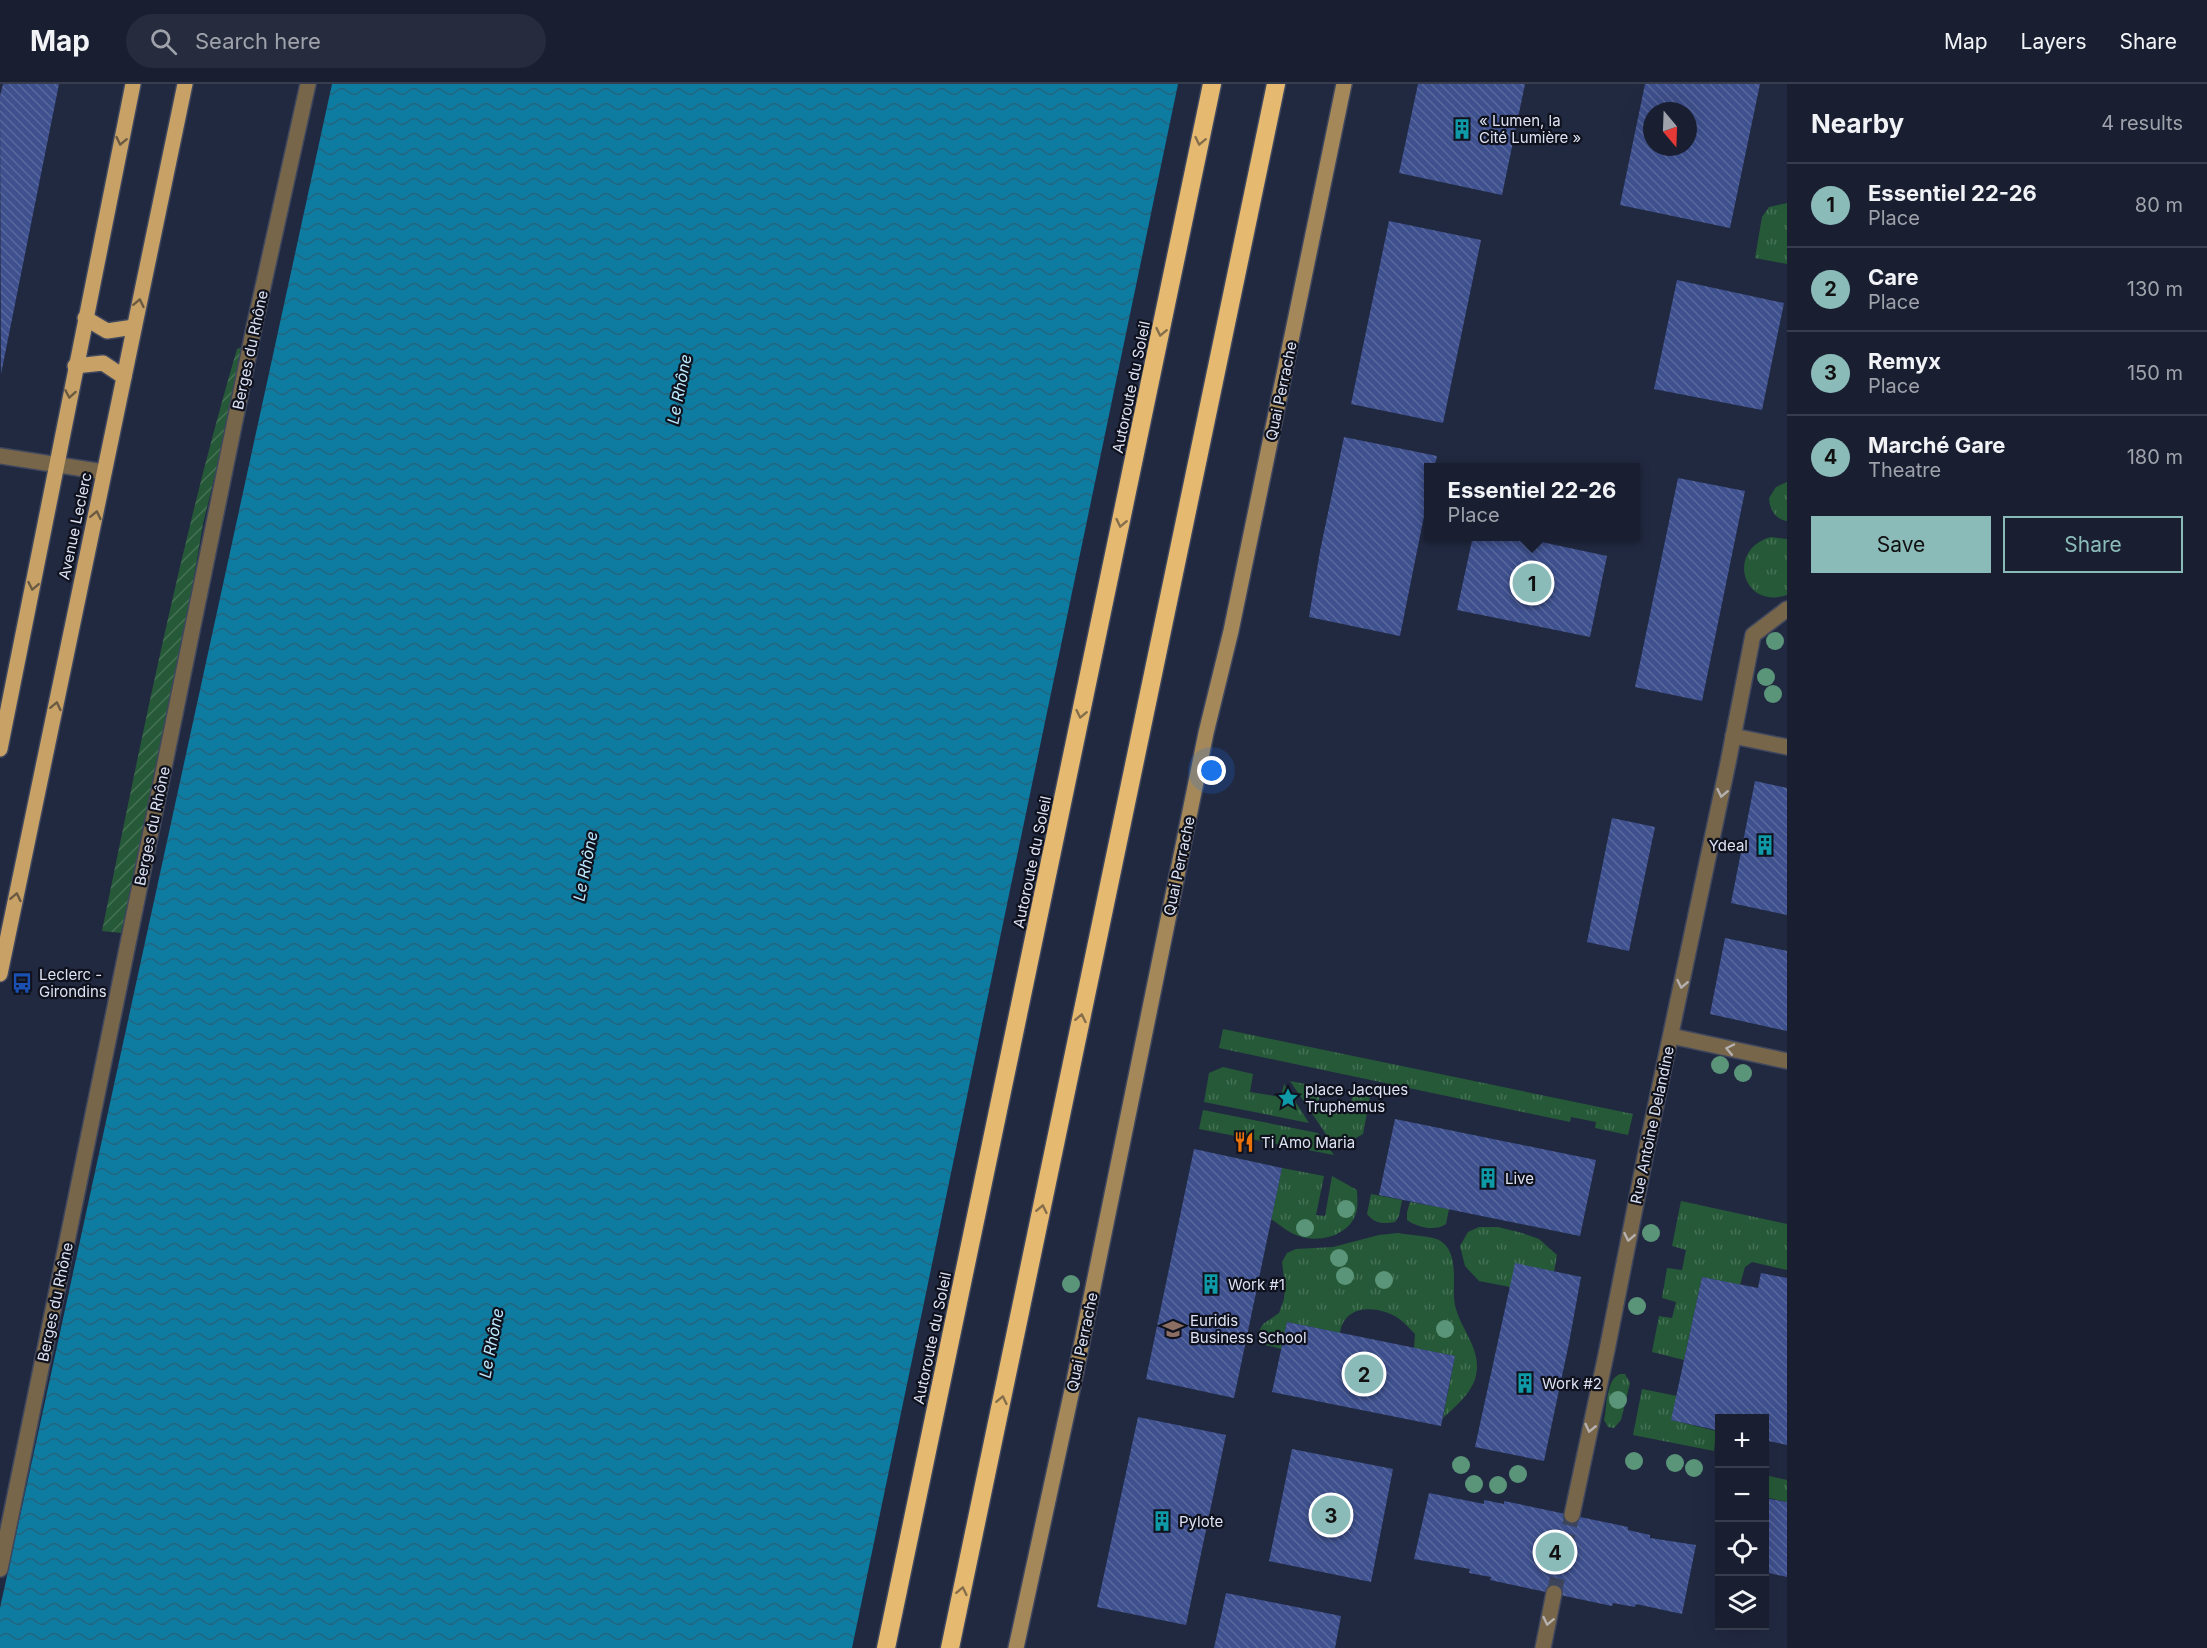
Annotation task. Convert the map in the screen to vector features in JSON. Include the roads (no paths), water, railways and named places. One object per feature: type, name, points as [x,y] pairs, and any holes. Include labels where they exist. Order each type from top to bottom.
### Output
[{"type":"highway","name":"Autoroute du Soleil","points":[[886,1648],[1212,84]]},
{"type":"highway","points":[[950,1648],[1276,84]]},
{"type":"main road","name":"Avenue Leclerc","points":[[0,749],[133,84]]},
{"type":"main road","name":"Avenue Leclerc","points":[[0,974],[185,84]]},
{"type":"main road","points":[[85,318],[107,330],[134,327]]},
{"type":"main road","points":[[75,366],[103,363],[124,377]]},
{"type":"street","name":"Berges du Rhône","points":[[0,1569],[255,323],[308,84]]},
{"type":"street","name":"Quai Perrache","points":[[1016,1648],[1206,733],[1232,631],[1344,84]]},
{"type":"street","points":[[0,456],[104,472]]},
{"type":"street","name":"Rue Antoine Delandine","points":[[1572,1515],[1753,635],[1787,609]]},
{"type":"street","points":[[1733,736],[1787,747]]},
{"type":"street","points":[[1671,1036],[1787,1060]]},
{"type":"street","points":[[1543,1648],[1554,1593]]},
{"type":"water","name":"Le Rhône","points":[[332,84],[1178,84],[852,1648],[0,1648],[0,1608]]},
{"type":"tunnel","points":[[1554,1593],[1572,1515]]},
{"type":"place","name":"« Lumen, la Cité Lumière »","points":[[1462,129]]},
{"type":"place","name":"Essentiel 22-26","points":[[1532,583]]},
{"type":"place","name":"Ydeal","points":[[1765,845]]},
{"type":"place","name":"Leclerc - Girondins","points":[[22,983]]},
{"type":"place","name":"place Jacques Truphemus","points":[[1288,1098]]},
{"type":"place","name":"Ti Amo Maria","points":[[1244,1142]]},
{"type":"place","name":"Live","points":[[1488,1178]]},
{"type":"place","name":"Work #1","points":[[1211,1284]]},
{"type":"place","name":"Euridis Business School","points":[[1173,1329]]},
{"type":"place","name":"Care","points":[[1364,1374]]},
{"type":"place","name":"Work #2","points":[[1525,1383]]},
{"type":"place","name":"Remyx","points":[[1331,1515]]},
{"type":"place","name":"Pylote","points":[[1162,1521]]},
{"type":"place","name":"Marché Gare","points":[[1555,1552]]}]
